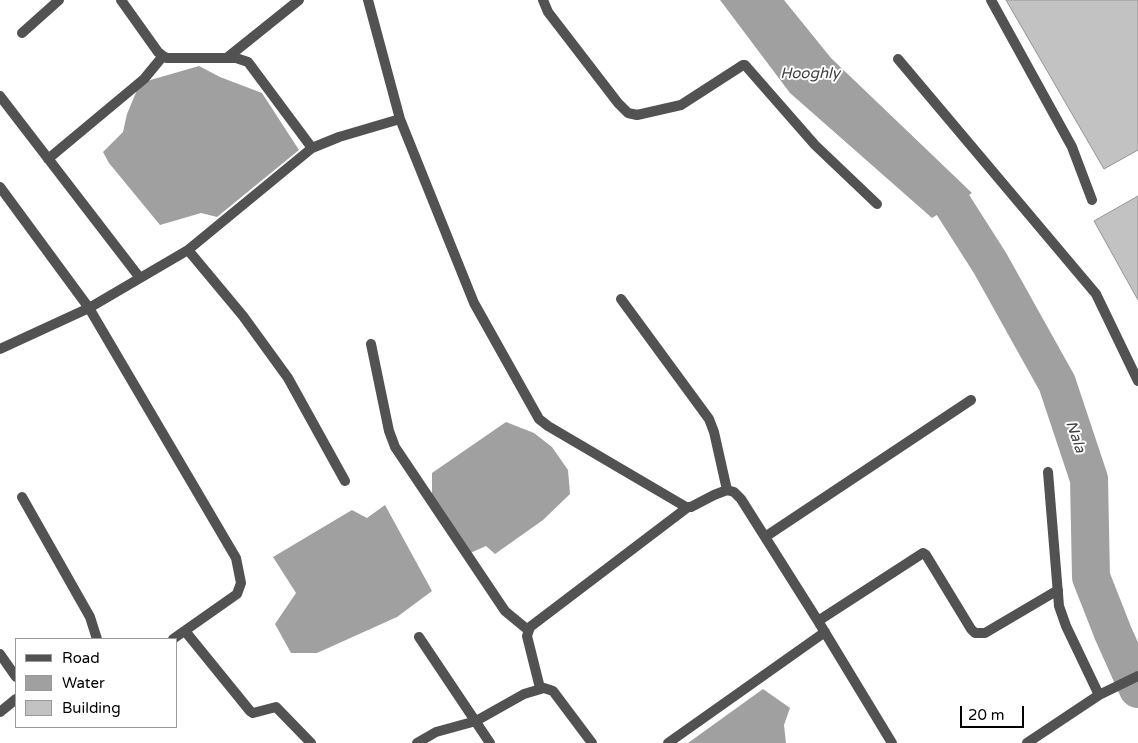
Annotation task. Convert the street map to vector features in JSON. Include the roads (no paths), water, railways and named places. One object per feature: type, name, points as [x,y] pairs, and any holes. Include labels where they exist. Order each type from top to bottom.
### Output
[{"type":"street","points":[[22,33],[58,0]]},
{"type":"street","points":[[122,0],[158,52],[167,58],[240,58],[248,62],[312,148]]},
{"type":"street","points":[[228,58],[299,0]]},
{"type":"street","points":[[368,0],[400,120],[474,303],[540,419],[548,426],[688,507]]},
{"type":"street","points":[[543,0],[548,12],[618,103],[628,113],[637,115],[681,105],[743,65],[746,66],[815,146],[877,204]]},
{"type":"street","points":[[990,0],[1072,147],[1092,200]]},
{"type":"street","points":[[48,159],[144,79],[164,56]]},
{"type":"street","points":[[898,59],[1096,294],[1138,381]]},
{"type":"street","points":[[0,96],[140,278]]},
{"type":"street","points":[[0,349],[89,308],[188,250],[312,148],[339,137],[400,120]]},
{"type":"street","points":[[0,187],[89,308],[236,558],[241,583],[237,594],[174,638]]},
{"type":"street","points":[[188,250],[243,316],[288,378],[345,481]]},
{"type":"street","points":[[621,299],[709,419],[714,432],[727,490]]},
{"type":"street","points":[[371,344],[389,431],[395,447],[505,611],[528,630]]},
{"type":"street","points":[[765,537],[972,400]]},
{"type":"street","points":[[1048,472],[1059,606],[1066,626],[1099,694]]},
{"type":"street","points":[[540,688],[527,636],[528,630],[688,507],[727,490],[734,492],[741,500],[825,632],[892,743]]},
{"type":"street","points":[[22,497],[90,617],[98,638]]},
{"type":"street","points":[[818,621],[921,553],[926,555],[971,628],[976,633],[985,633],[1058,590]]},
{"type":"street","points":[[185,631],[250,711],[253,713],[276,707],[310,743]]},
{"type":"street","points":[[668,743],[825,632]]},
{"type":"street","points":[[419,637],[490,743]]},
{"type":"street","points":[[0,654],[15,676]]},
{"type":"street","points":[[1027,743],[1099,694],[1138,676]]},
{"type":"street","points":[[416,743],[436,732],[476,720],[524,694],[540,688],[552,691],[592,743]]},
{"type":"street","points":[[1,708],[15,700]]},
{"type":"water","name":"Hooghly","points":[[720,0],[784,0],[831,58],[972,193],[932,218],[790,93]]},
{"type":"water","points":[[199,66],[220,77],[262,93],[299,150],[217,217],[201,213],[160,225],[109,163],[103,152],[123,132],[127,114],[140,83]]},
{"type":"water","points":[[506,422],[534,433],[552,447],[568,470],[570,494],[543,520],[495,554],[486,546],[468,554],[432,495],[432,473]]},
{"type":"water","points":[[385,505],[432,591],[397,617],[317,653],[291,653],[275,624],[296,593],[273,557],[352,510],[367,518]]},
{"type":"water","points":[[763,689],[790,708],[784,725],[786,743],[688,743]]},
{"type":"waterway","name":"Nala","points":[[953,205],[990,263],[1057,383],[1089,479],[1091,577],[1138,689]]}]
